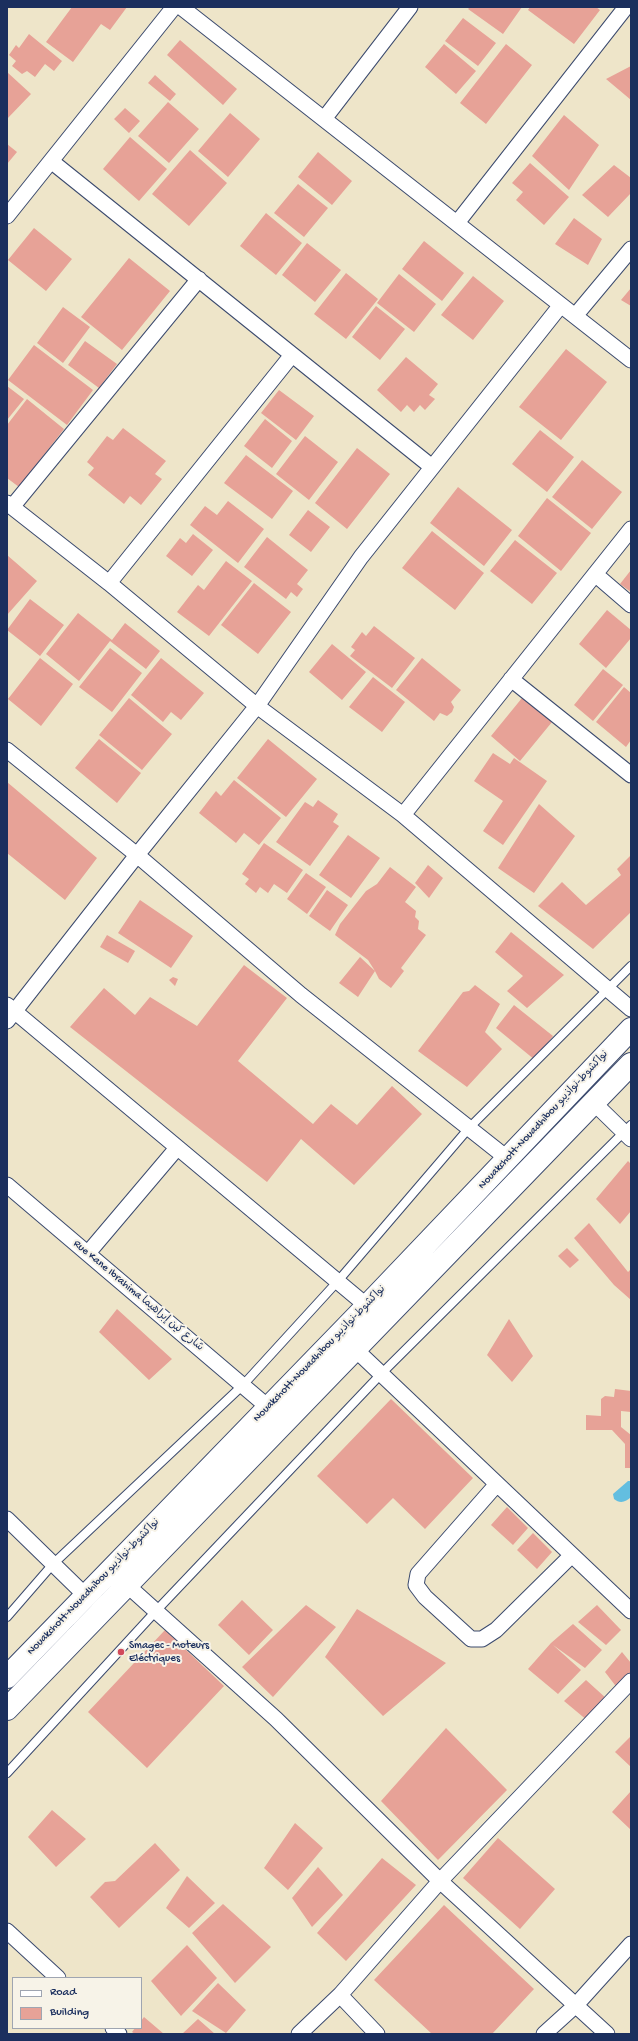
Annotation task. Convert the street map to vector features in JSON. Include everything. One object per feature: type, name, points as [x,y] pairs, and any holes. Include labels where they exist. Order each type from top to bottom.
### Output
[{"type":"highway","name":"Nouakchott-Nouadhibou نواكشوط-نواذيبو","points":[[7,1677],[367,1306],[631,1029]]},
{"type":"highway","name":"Nouakchott-Nouadhibou نواكشوط-نواذيبو","points":[[7,1709],[128,1586],[631,1064]]},
{"type":"street","points":[[7,216],[174,7]]},
{"type":"street","points":[[181,7],[631,360]]},
{"type":"street","points":[[324,119],[410,7]]},
{"type":"street","points":[[457,223],[626,7]]},
{"type":"street","points":[[51,161],[432,467]]},
{"type":"street","points":[[575,316],[631,249]]},
{"type":"street","points":[[199,279],[9,505],[109,584],[257,706],[403,815],[631,1009]]},
{"type":"street","points":[[367,1306],[10,1012],[257,706],[361,557],[561,305]]},
{"type":"street","points":[[109,584],[292,355]]},
{"type":"street","points":[[403,815],[631,529]]},
{"type":"street","points":[[595,574],[631,605]]},
{"type":"street","points":[[511,679],[631,775]]},
{"type":"street","points":[[7,750],[137,855],[301,995],[508,1159]]},
{"type":"street","points":[[594,1103],[629,1132]]},
{"type":"street","points":[[88,1253],[177,1148]]},
{"type":"street","name":"Rue Kane Ibrahima شارع كين إبراهيما","points":[[7,1185],[268,1407]]},
{"type":"street","points":[[356,1350],[382,1373],[631,1611]]},
{"type":"street","points":[[497,1484],[418,1574],[416,1585],[425,1597],[471,1639],[482,1639],[496,1630],[572,1555]]},
{"type":"street","points":[[7,1519],[86,1596]]},
{"type":"street","points":[[128,1586],[276,1719],[440,1880],[607,2034]]},
{"type":"street","points":[[299,2034],[340,1995],[440,1880],[631,1681]]},
{"type":"street","points":[[7,1932],[57,1977]]},
{"type":"street","points":[[544,2034],[576,2004],[631,1944]]},
{"type":"street","points":[[340,1995],[376,2034]]},
{"type":"lane","points":[[7,1617],[53,1564],[243,1385],[338,1281],[469,1128],[631,966]]},
{"type":"lane","points":[[7,1773],[156,1611],[382,1373],[629,1132]]},
{"type":"water","points":[[628,1481],[631,1481],[631,1497],[623,1502],[616,1501],[613,1494]]},
{"type":"building","points":[[72,7],[127,7],[110,30],[101,24],[73,62],[46,42]]},
{"type":"building","points":[[470,7],[522,7],[503,34],[468,9]]},
{"type":"building","points":[[530,7],[596,7],[600,10],[574,44],[528,10]]},
{"type":"building","points":[[463,18],[496,43],[478,66],[445,41]]},
{"type":"building","points":[[29,34],[62,61],[54,71],[45,64],[35,77],[27,71],[22,74],[12,66],[16,61],[9,55],[16,45],[19,48]]},
{"type":"building","points":[[180,40],[237,89],[223,105],[167,55]]},
{"type":"building","points":[[444,44],[476,71],[456,94],[425,67]]},
{"type":"building","points":[[506,44],[532,65],[486,124],[460,103]]},
{"type":"building","points":[[631,66],[631,100],[606,79]]},
{"type":"building","points":[[7,72],[31,94],[7,119]]},
{"type":"building","points":[[155,75],[176,94],[170,101],[148,83]]},
{"type":"building","points":[[168,102],[199,129],[169,163],[138,136]]},
{"type":"building","points":[[125,108],[140,121],[129,133],[114,119]]},
{"type":"building","points":[[230,113],[260,139],[228,177],[198,151]]},
{"type":"building","points":[[564,115],[599,145],[569,190],[532,156]]},
{"type":"building","points":[[130,137],[167,169],[139,201],[103,169]]},
{"type":"building","points":[[7,144],[17,152],[7,164]]},
{"type":"building","points":[[190,150],[227,183],[189,226],[152,194]]},
{"type":"building","points":[[318,152],[352,181],[332,205],[298,177]]},
{"type":"building","points":[[530,163],[569,197],[544,225],[516,200],[523,192],[512,183]]},
{"type":"building","points":[[614,165],[631,178],[631,193],[608,217],[582,195]]},
{"type":"building","points":[[298,184],[328,208],[304,237],[274,213]]},
{"type":"building","points":[[266,213],[302,243],[276,275],[240,246]]},
{"type":"building","points":[[574,218],[602,239],[588,265],[555,244]]},
{"type":"building","points":[[34,228],[72,259],[46,291],[8,260]]},
{"type":"building","points":[[424,241],[464,273],[442,301],[402,269]]},
{"type":"building","points":[[307,243],[341,270],[315,302],[282,275]]},
{"type":"building","points":[[129,258],[170,291],[122,350],[81,317]]},
{"type":"building","points":[[346,273],[378,299],[346,339],[314,314]]},
{"type":"building","points":[[399,274],[436,304],[414,332],[377,303]]},
{"type":"building","points":[[473,276],[504,301],[473,340],[441,315]]},
{"type":"building","points":[[631,288],[631,306],[621,300]]},
{"type":"building","points":[[376,306],[405,329],[380,360],[352,337]]},
{"type":"building","points":[[63,307],[90,327],[63,363],[37,343]]},
{"type":"building","points":[[85,341],[117,364],[99,388],[68,365]]},
{"type":"building","points":[[34,345],[93,390],[67,425],[8,380]]},
{"type":"building","points":[[566,349],[607,382],[561,440],[519,407]]},
{"type":"building","points":[[406,357],[438,384],[429,395],[435,399],[425,410],[420,405],[414,412],[407,405],[401,412],[377,390]]},
{"type":"building","points":[[7,386],[24,399],[7,420]]},
{"type":"building","points":[[279,390],[314,416],[296,440],[261,413]]},
{"type":"building","points":[[27,399],[64,429],[19,487],[7,478],[7,425]]},
{"type":"building","points":[[265,419],[292,441],[272,468],[244,446]]},
{"type":"building","points":[[123,428],[166,461],[155,474],[162,479],[141,505],[130,496],[124,504],[88,475],[94,468],[87,462],[107,436],[113,440]]},
{"type":"building","points":[[540,430],[574,457],[547,492],[512,464]]},
{"type":"building","points":[[305,436],[338,462],[309,500],[276,474]]},
{"type":"building","points":[[357,448],[390,474],[347,529],[315,503]]},
{"type":"building","points":[[246,455],[293,491],[272,519],[224,483]]},
{"type":"building","points":[[582,460],[622,492],[592,529],[552,497]]},
{"type":"building","points":[[458,487],[512,530],[484,566],[430,523]]},
{"type":"building","points":[[547,498],[591,533],[561,571],[518,536]]},
{"type":"building","points":[[228,501],[264,529],[238,563],[190,525],[205,506],[217,515]]},
{"type":"building","points":[[308,510],[330,527],[311,552],[289,535]]},
{"type":"building","points":[[432,531],[484,573],[455,610],[402,568]]},
{"type":"building","points":[[193,534],[213,550],[192,576],[166,556],[180,538],[186,543]]},
{"type":"building","points":[[267,537],[308,570],[297,584],[303,589],[297,597],[291,592],[286,599],[244,567]]},
{"type":"building","points":[[515,540],[557,573],[532,604],[490,571]]},
{"type":"building","points":[[7,555],[37,581],[7,615]]},
{"type":"building","points":[[226,561],[252,581],[209,636],[177,612],[198,585],[204,590]]},
{"type":"building","points":[[631,570],[631,592],[620,584]]},
{"type":"building","points":[[254,583],[291,612],[258,654],[221,625]]},
{"type":"building","points":[[30,599],[64,625],[40,656],[7,630]]},
{"type":"building","points":[[607,610],[631,630],[631,638],[606,668],[579,644]]},
{"type":"building","points":[[78,613],[112,640],[125,623],[160,651],[146,669],[110,641],[79,681],[46,654]]},
{"type":"building","points":[[374,626],[415,658],[392,688],[350,656],[355,650],[351,647],[362,632],[366,636]]},
{"type":"building","points":[[332,644],[366,672],[342,700],[309,672]]},
{"type":"building","points":[[110,648],[142,673],[112,712],[79,687]]},
{"type":"building","points":[[40,658],[73,684],[41,726],[8,699]]},
{"type":"building","points":[[161,658],[204,693],[181,720],[171,712],[163,722],[131,695]]},
{"type":"building","points":[[422,658],[461,690],[451,702],[454,707],[452,712],[447,716],[440,713],[434,721],[396,690]]},
{"type":"building","points":[[603,669],[623,685],[593,721],[574,705]]},
{"type":"building","points":[[373,677],[405,702],[382,732],[349,707]]},
{"type":"building","points":[[624,687],[631,693],[631,740],[626,747],[596,722]]},
{"type":"building","points":[[129,698],[172,734],[142,770],[99,735]]},
{"type":"building","points":[[522,698],[552,722],[520,761],[491,736]]},
{"type":"building","points":[[99,739],[141,773],[117,803],[75,768]]},
{"type":"building","points":[[268,739],[317,779],[286,817],[237,778]]},
{"type":"building","points":[[493,753],[510,764],[514,758],[547,781],[503,845],[483,831],[503,801],[474,781]]},
{"type":"building","points":[[234,780],[281,818],[259,845],[244,833],[236,843],[199,813],[216,791],[221,796]]},
{"type":"building","points":[[7,782],[97,858],[65,900],[7,853]]},
{"type":"building","points":[[318,800],[338,814],[333,822],[339,826],[310,866],[276,842],[305,802],[313,807]]},
{"type":"building","points":[[539,804],[575,836],[534,893],[498,868]]},
{"type":"building","points":[[348,835],[380,858],[351,898],[319,875]]},
{"type":"building","points":[[264,843],[303,870],[287,893],[274,884],[268,893],[260,887],[256,893],[245,884],[249,879],[242,874]]},
{"type":"building","points":[[631,855],[631,912],[593,949],[538,906],[562,882],[586,905],[621,875],[617,869]]},
{"type":"building","points":[[428,865],[443,878],[429,898],[415,883]]},
{"type":"building","points":[[390,867],[416,887],[405,902],[416,911],[415,917],[419,921],[418,929],[426,935],[401,968],[404,971],[391,988],[379,979],[368,960],[335,935],[340,924],[366,891],[377,884]]},
{"type":"building","points":[[306,873],[326,887],[307,914],[287,899]]},
{"type":"building","points":[[327,890],[348,905],[330,931],[309,916]]},
{"type":"building","points":[[140,900],[193,936],[171,968],[118,933]]},
{"type":"building","points":[[511,932],[564,975],[527,1008],[507,991],[523,976],[495,952]]},
{"type":"building","points":[[107,935],[135,951],[128,963],[100,947]]},
{"type":"building","points":[[360,957],[375,971],[358,997],[339,983]]},
{"type":"building","points":[[244,965],[287,998],[238,1061],[313,1124],[331,1104],[357,1125],[392,1086],[422,1114],[354,1185],[301,1139],[267,1182],[70,1027],[104,988],[135,1015],[150,997],[197,1026]]},
{"type":"building","points":[[173,977],[178,979],[175,986],[169,980]]},
{"type":"building","points":[[475,985],[500,1004],[485,1032],[502,1049],[467,1087],[418,1051],[463,992],[469,991]]},
{"type":"building","points":[[514,1005],[553,1036],[535,1060],[496,1028]]},
{"type":"building","points":[[628,1161],[631,1164],[631,1211],[620,1224],[596,1199]]},
{"type":"building","points":[[589,1223],[628,1272],[631,1269],[631,1300],[614,1285],[574,1238]]},
{"type":"building","points":[[567,1248],[579,1260],[570,1268],[558,1256]]},
{"type":"building","points":[[117,1309],[172,1359],[149,1380],[99,1332]]},
{"type":"building","points":[[509,1319],[533,1356],[512,1382],[487,1355]]},
{"type":"building","points":[[615,1389],[631,1391],[631,1412],[621,1411],[621,1427],[631,1435],[631,1468],[625,1468],[625,1444],[612,1430],[586,1430],[586,1415],[601,1416],[601,1399],[605,1396],[614,1397]]},
{"type":"building","points":[[391,1399],[473,1478],[425,1529],[393,1498],[367,1524],[317,1476]]},
{"type":"building","points":[[507,1507],[528,1528],[513,1545],[491,1525]]},
{"type":"building","points":[[533,1533],[552,1552],[537,1569],[517,1550]]},
{"type":"building","points":[[242,1600],[273,1630],[249,1655],[218,1625]]},
{"type":"building","points":[[306,1605],[336,1627],[273,1697],[242,1667]]},
{"type":"building","points":[[597,1605],[621,1630],[606,1645],[578,1622]]},
{"type":"building","points":[[357,1609],[446,1663],[383,1716],[325,1657]]},
{"type":"building","points":[[573,1624],[602,1650],[585,1668],[553,1645],[581,1670],[558,1694],[528,1669],[551,1643]]},
{"type":"building","points":[[165,1630],[224,1686],[147,1768],[88,1712]]},
{"type":"building","points":[[622,1652],[631,1663],[631,1672],[618,1689],[605,1672]]},
{"type":"building","points":[[586,1680],[607,1699],[588,1721],[564,1701]]},
{"type":"building","points":[[446,1728],[507,1790],[438,1860],[381,1801]]},
{"type":"building","points":[[631,1736],[631,1767],[615,1752]]},
{"type":"building","points":[[631,1791],[631,1830],[612,1812]]},
{"type":"building","points":[[52,1810],[86,1839],[56,1867],[28,1837]]},
{"type":"building","points":[[295,1823],[323,1848],[288,1890],[264,1868]]},
{"type":"building","points":[[498,1838],[555,1889],[520,1929],[463,1878]]},
{"type":"building","points":[[155,1843],[180,1870],[119,1928],[90,1897],[105,1882],[115,1881]]},
{"type":"building","points":[[382,1858],[416,1885],[346,1961],[317,1933]]},
{"type":"building","points":[[318,1867],[343,1895],[312,1927],[292,1898]]},
{"type":"building","points":[[187,1876],[215,1903],[189,1928],[166,1908]]},
{"type":"building","points":[[223,1904],[271,1947],[235,1983],[192,1933]]},
{"type":"building","points":[[444,1905],[534,1989],[492,2034],[432,2034],[374,1980]]},
{"type":"building","points":[[187,1945],[217,1978],[181,2016],[151,1981]]},
{"type":"building","points":[[218,1983],[246,2010],[226,2033],[192,2011]]},
{"type":"building","points":[[144,2017],[164,2034],[135,2034],[132,2032],[134,2029],[142,2029],[142,2020]]},
{"type":"building","points":[[198,2019],[215,2034],[182,2034]]},
{"type":"place","name":"Smagec - Moteurs Eléctriques","points":[[121,1652]]}]
